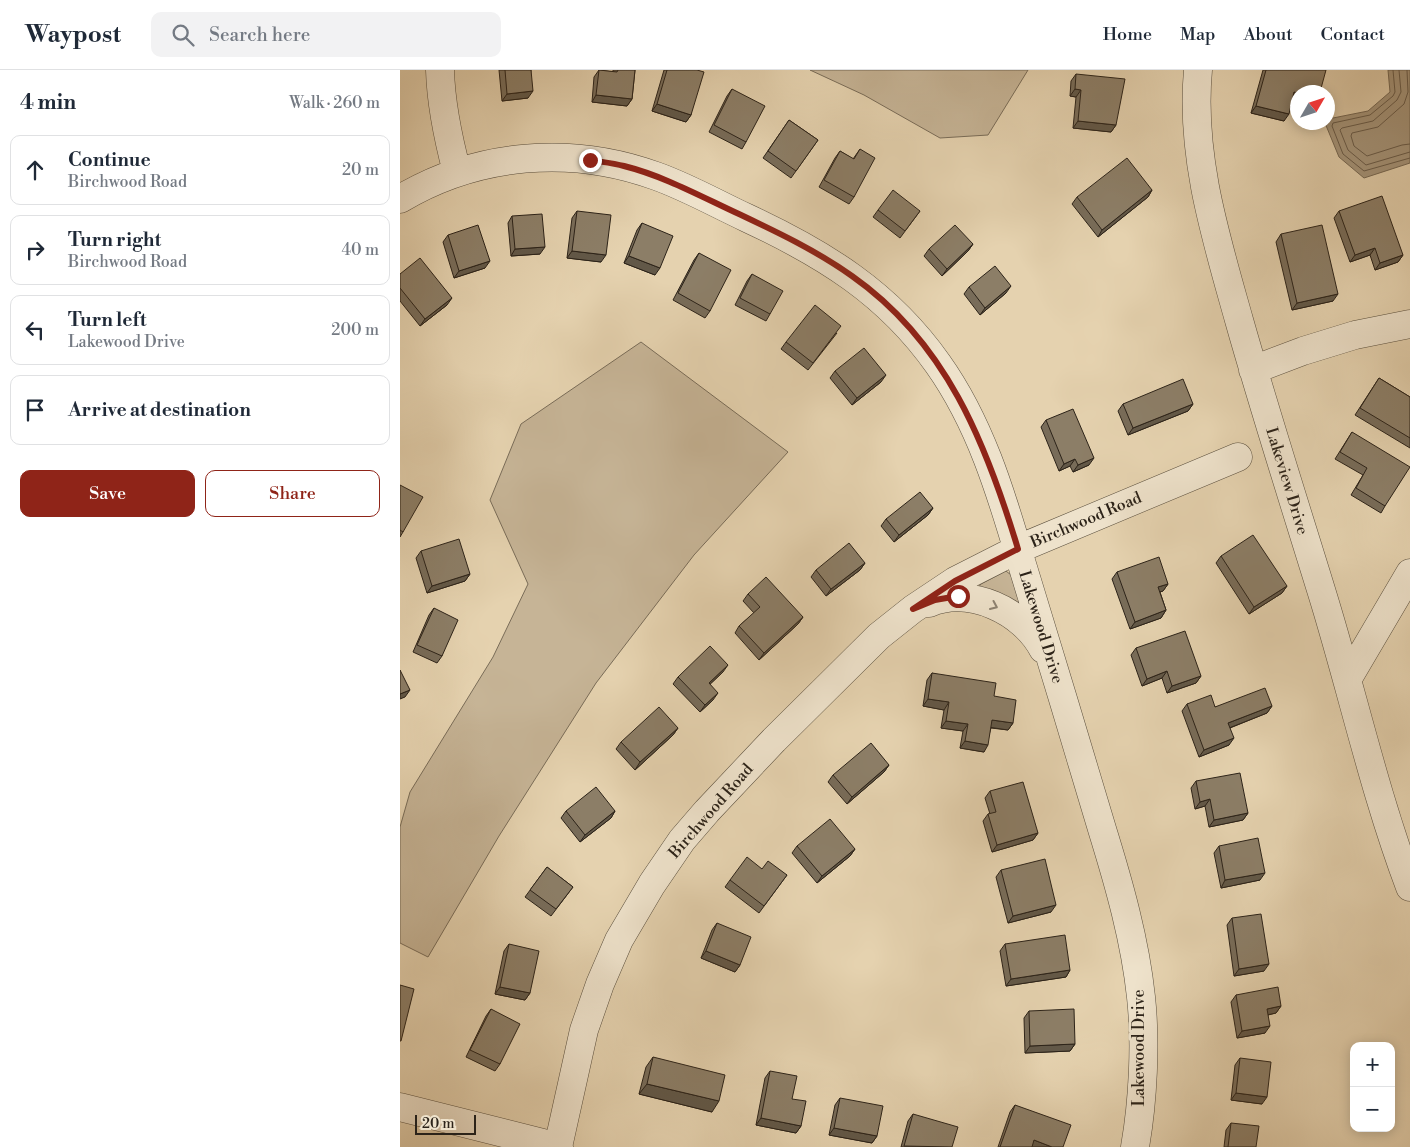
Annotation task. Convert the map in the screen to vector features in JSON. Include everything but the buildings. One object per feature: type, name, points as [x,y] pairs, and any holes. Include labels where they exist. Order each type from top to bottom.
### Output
[{"type":"street","points":[[440,70],[440,88],[446,130],[457,172]]},
{"type":"street","name":"Lakeview Drive","points":[[1198,70],[1196,132],[1202,174],[1225,270],[1374,774],[1410,887]]},
{"type":"street","name":"Lakewood Drive","points":[[400,199],[419,187],[457,172],[518,158],[557,157],[624,166],[658,177],[759,224],[820,256],[852,276],[883,301],[912,330],[938,364],[960,400],[982,444],[1006,508],[1118,883],[1136,956],[1142,1001],[1143,1072],[1135,1147]]},
{"type":"street","points":[[1253,370],[1303,351],[1355,335],[1410,324]]},
{"type":"street","name":"Birchwood Road","points":[[558,1147],[584,1030],[600,984],[620,940],[652,884],[682,840],[774,740],[880,636],[913,609],[955,581],[1018,549],[1238,457]]},
{"type":"street","points":[[1347,680],[1410,573]]},
{"type":"street","name":"Birchwood Road","points":[[913,609],[935,600],[958,596],[983,601],[1008,613],[1028,628],[1042,646],[1055,673]]},
{"type":"street","points":[[400,1107],[558,1147]]},
{"type":"shaded area","points":[[810,70],[1028,70],[988,135],[940,138],[864,95]]},
{"type":"shaded area","points":[[641,342],[788,452],[694,555],[596,683],[499,836],[428,957],[400,943],[400,827],[410,792],[493,657],[528,584],[490,500],[521,424]]},
{"type":"shaded area","points":[[1006,571],[1011,575],[1018,603],[978,588],[981,584]]},
{"type":"water","points":[[1388,70],[1410,70],[1410,163],[1364,178],[1339,157],[1328,130],[1335,130],[1335,118],[1368,111],[1390,92]]},
{"type":"route","points":[[590,160],[624,166],[658,177],[759,224],[820,256],[852,276],[883,301],[912,330],[938,364],[960,400],[982,444],[1006,508],[1018,549],[955,581],[913,609],[935,600],[958,596]]}]
